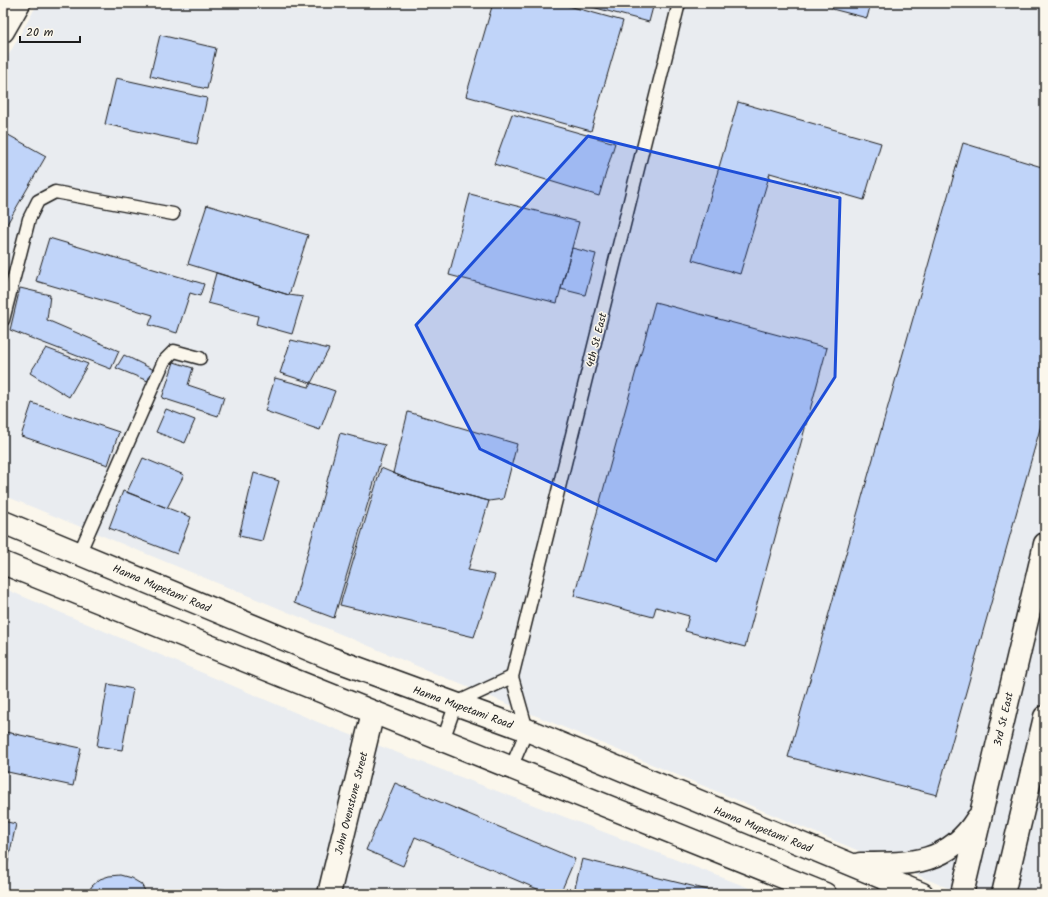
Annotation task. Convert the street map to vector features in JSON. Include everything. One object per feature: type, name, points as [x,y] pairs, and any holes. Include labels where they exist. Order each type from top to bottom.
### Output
[{"type":"street","points":[[3,31],[18,3]]},
{"type":"street","name":"Hanna Mupetami Road","points":[[3,522],[330,658],[527,730],[922,894]]},
{"type":"street","name":"3rd St East","points":[[962,894],[1045,544]]},
{"type":"street","points":[[3,563],[825,894]]},
{"type":"street","points":[[319,689],[330,658]]},
{"type":"street","name":"John Ovenstone Street","points":[[329,894],[374,712]]},
{"type":"street","points":[[1004,894],[1045,717]]},
{"type":"street","points":[[851,865],[909,864],[932,858],[957,844],[969,832],[981,811]]},
{"type":"street","points":[[1011,863],[1017,894]]},
{"type":"lane","name":"4th St East","points":[[527,730],[512,677],[679,3]]},
{"type":"lane","points":[[3,320],[29,219],[38,201],[55,192],[173,214]]},
{"type":"lane","points":[[79,554],[164,361],[174,351],[200,358]]},
{"type":"lane","points":[[443,740],[456,703],[512,677]]},
{"type":"lane","points":[[511,768],[527,730]]},
{"type":"highlighted area","points":[[588,136],[840,198],[835,377],[716,561],[480,449],[416,325]]},
{"type":"shaded area","points":[[38,3],[1045,3],[1045,894],[962,894],[271,605],[3,495],[3,65]]},
{"type":"shaded area","points":[[3,588],[320,723],[765,894],[3,894]]},
{"type":"building","points":[[493,3],[558,3],[623,21],[591,131],[466,96]]},
{"type":"building","points":[[577,3],[654,3],[649,22]]},
{"type":"building","points":[[834,3],[871,3],[867,18],[832,9]]},
{"type":"building","points":[[160,35],[216,48],[207,89],[150,76]]},
{"type":"building","points":[[116,78],[207,98],[197,144],[105,124]]},
{"type":"building","points":[[738,102],[881,143],[864,200],[770,173],[740,274],[692,260]]},
{"type":"building","points":[[512,114],[615,143],[599,196],[494,164]]},
{"type":"building","points":[[3,132],[46,156],[3,231]]},
{"type":"building","points":[[963,143],[1045,168],[1045,411],[937,795],[788,757]]},
{"type":"building","points":[[470,194],[579,222],[557,303],[449,275]]},
{"type":"building","points":[[207,205],[308,235],[289,295],[188,264]]},
{"type":"building","points":[[49,238],[204,284],[200,296],[190,293],[177,333],[149,325],[153,315],[36,281]]},
{"type":"building","points":[[572,248],[596,254],[585,295],[561,289]]},
{"type":"building","points":[[216,273],[289,295],[303,297],[292,334],[256,324],[258,316],[208,303]]},
{"type":"building","points":[[20,288],[50,295],[47,320],[119,351],[111,369],[10,330]]},
{"type":"building","points":[[655,302],[827,348],[745,647],[685,631],[689,616],[656,607],[653,617],[574,596]]},
{"type":"building","points":[[291,340],[329,349],[311,383],[280,373]]},
{"type":"building","points":[[46,348],[88,364],[69,397],[30,373]]},
{"type":"building","points":[[124,355],[154,370],[148,381],[116,368]]},
{"type":"building","points":[[174,362],[193,368],[188,385],[224,397],[218,416],[162,398]]},
{"type":"building","points":[[275,378],[309,387],[311,383],[335,391],[320,430],[265,411]]},
{"type":"building","points":[[32,403],[119,432],[108,465],[21,436]]},
{"type":"building","points":[[166,409],[195,420],[185,443],[156,432]]},
{"type":"building","points":[[408,412],[517,444],[503,499],[489,501],[412,481],[393,473]]},
{"type":"building","points":[[340,433],[385,445],[334,618],[294,603]]},
{"type":"building","points":[[143,458],[184,475],[167,508],[127,492]]},
{"type":"building","points":[[381,468],[412,481],[489,501],[468,570],[495,575],[474,637],[340,605]]},
{"type":"building","points":[[254,473],[279,481],[262,541],[239,536]]},
{"type":"building","points":[[123,491],[191,517],[177,554],[109,528]]},
{"type":"building","points":[[108,684],[133,689],[122,750],[97,746]]},
{"type":"building","points":[[6,732],[81,748],[73,786],[3,771],[3,746]]},
{"type":"building","points":[[395,783],[575,859],[560,894],[549,894],[415,837],[403,866],[366,850]]},
{"type":"building","points":[[3,821],[16,824],[7,866],[3,865]]},
{"type":"building","points":[[582,859],[712,891],[711,894],[581,894],[574,892]]},
{"type":"building","points":[[120,875],[131,878],[141,884],[147,894],[87,894],[92,886],[100,879]]},
{"type":"building","points":[[220,889],[230,890],[241,894],[204,894]]}]
